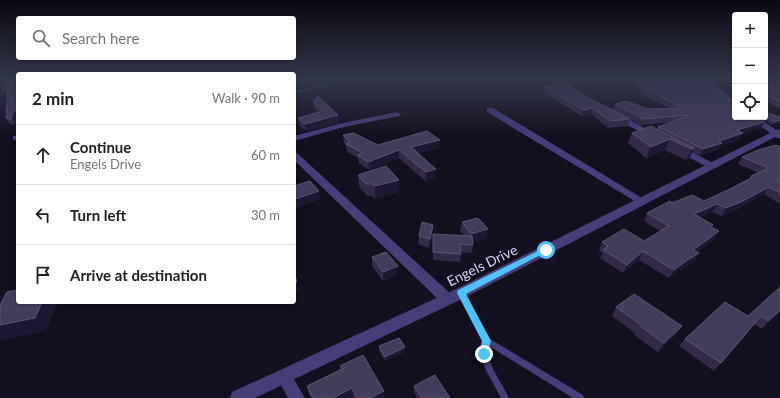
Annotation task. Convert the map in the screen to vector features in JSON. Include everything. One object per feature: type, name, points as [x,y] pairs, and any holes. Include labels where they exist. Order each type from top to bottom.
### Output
[{"type":"street","points":[[490,110],[642,201]]},
{"type":"street","points":[[609,112],[712,166]]},
{"type":"street","points":[[296,138],[343,125],[397,114]]},
{"type":"street","points":[[757,120],[778,134]]},
{"type":"street","name":"Engels Drive","points":[[238,398],[447,300],[778,134]]},
{"type":"street","points":[[296,157],[447,300]]},
{"type":"street","points":[[307,183],[320,180]]},
{"type":"street","points":[[284,376],[297,398]]},
{"type":"lane","points":[[461,293],[487,341],[580,398]]},
{"type":"lane","points":[[487,341],[484,354],[489,368],[505,398]]},
{"type":"building","points":[[7,98],[16,98],[16,111],[13,111],[11,119],[6,118]]},
{"type":"building","points":[[316,98],[320,98],[338,115],[305,124],[298,118],[323,111],[313,101]]},
{"type":"building","points":[[562,98],[588,98],[630,119],[610,121],[593,108],[584,110]]},
{"type":"building","points":[[662,98],[725,98],[732,103],[732,120],[762,120],[765,122],[737,130],[743,133],[719,141],[722,143],[703,149],[658,127],[687,115],[643,119],[615,104],[627,101],[647,109],[682,108]]},
{"type":"building","points":[[772,98],[780,98],[780,102]]},
{"type":"building","points":[[768,113],[780,117],[780,120],[774,122],[768,117]]},
{"type":"building","points":[[651,126],[694,148],[692,149],[670,139],[651,147],[632,133]]},
{"type":"building","points":[[427,131],[440,140],[411,147],[436,169],[426,172],[399,150],[368,162],[358,155],[363,153],[346,144],[350,142],[343,135],[353,133],[378,145]]},
{"type":"building","points":[[776,145],[780,147],[780,179],[778,180],[780,181],[780,193],[769,187],[726,208],[717,204],[694,214],[713,225],[711,227],[719,231],[693,250],[699,253],[674,270],[643,251],[627,265],[603,250],[608,246],[602,242],[624,229],[644,241],[669,226],[647,213],[670,201],[672,203],[692,195],[704,201],[769,168],[742,157],[758,150]]},
{"type":"building","points":[[386,166],[399,180],[375,186],[373,184],[366,184],[358,175]]},
{"type":"building","points":[[310,181],[319,191],[296,199],[296,185]]},
{"type":"building","points":[[478,218],[488,229],[471,234],[462,222]]},
{"type":"building","points":[[422,222],[433,225],[430,239],[419,236]]},
{"type":"building","points":[[433,234],[472,236],[473,245],[460,244],[461,254],[433,252]]},
{"type":"building","points":[[386,252],[398,266],[383,272],[372,257]]},
{"type":"building","points":[[780,287],[780,310],[768,321],[761,316],[721,363],[685,339],[725,302],[748,316]]},
{"type":"building","points":[[16,290],[16,304],[41,304],[35,318],[0,325],[0,305],[7,292]]},
{"type":"building","points":[[634,294],[682,326],[664,343],[616,307]]},
{"type":"building","points":[[399,338],[405,347],[385,357],[379,346]]},
{"type":"building","points":[[363,355],[384,391],[370,398],[357,398],[352,388],[333,398],[313,398],[307,386],[342,369],[340,366]]},
{"type":"building","points":[[435,375],[450,398],[422,398],[414,386]]},
{"type":"route","points":[[484,354],[487,341],[461,293],[546,250]]}]
